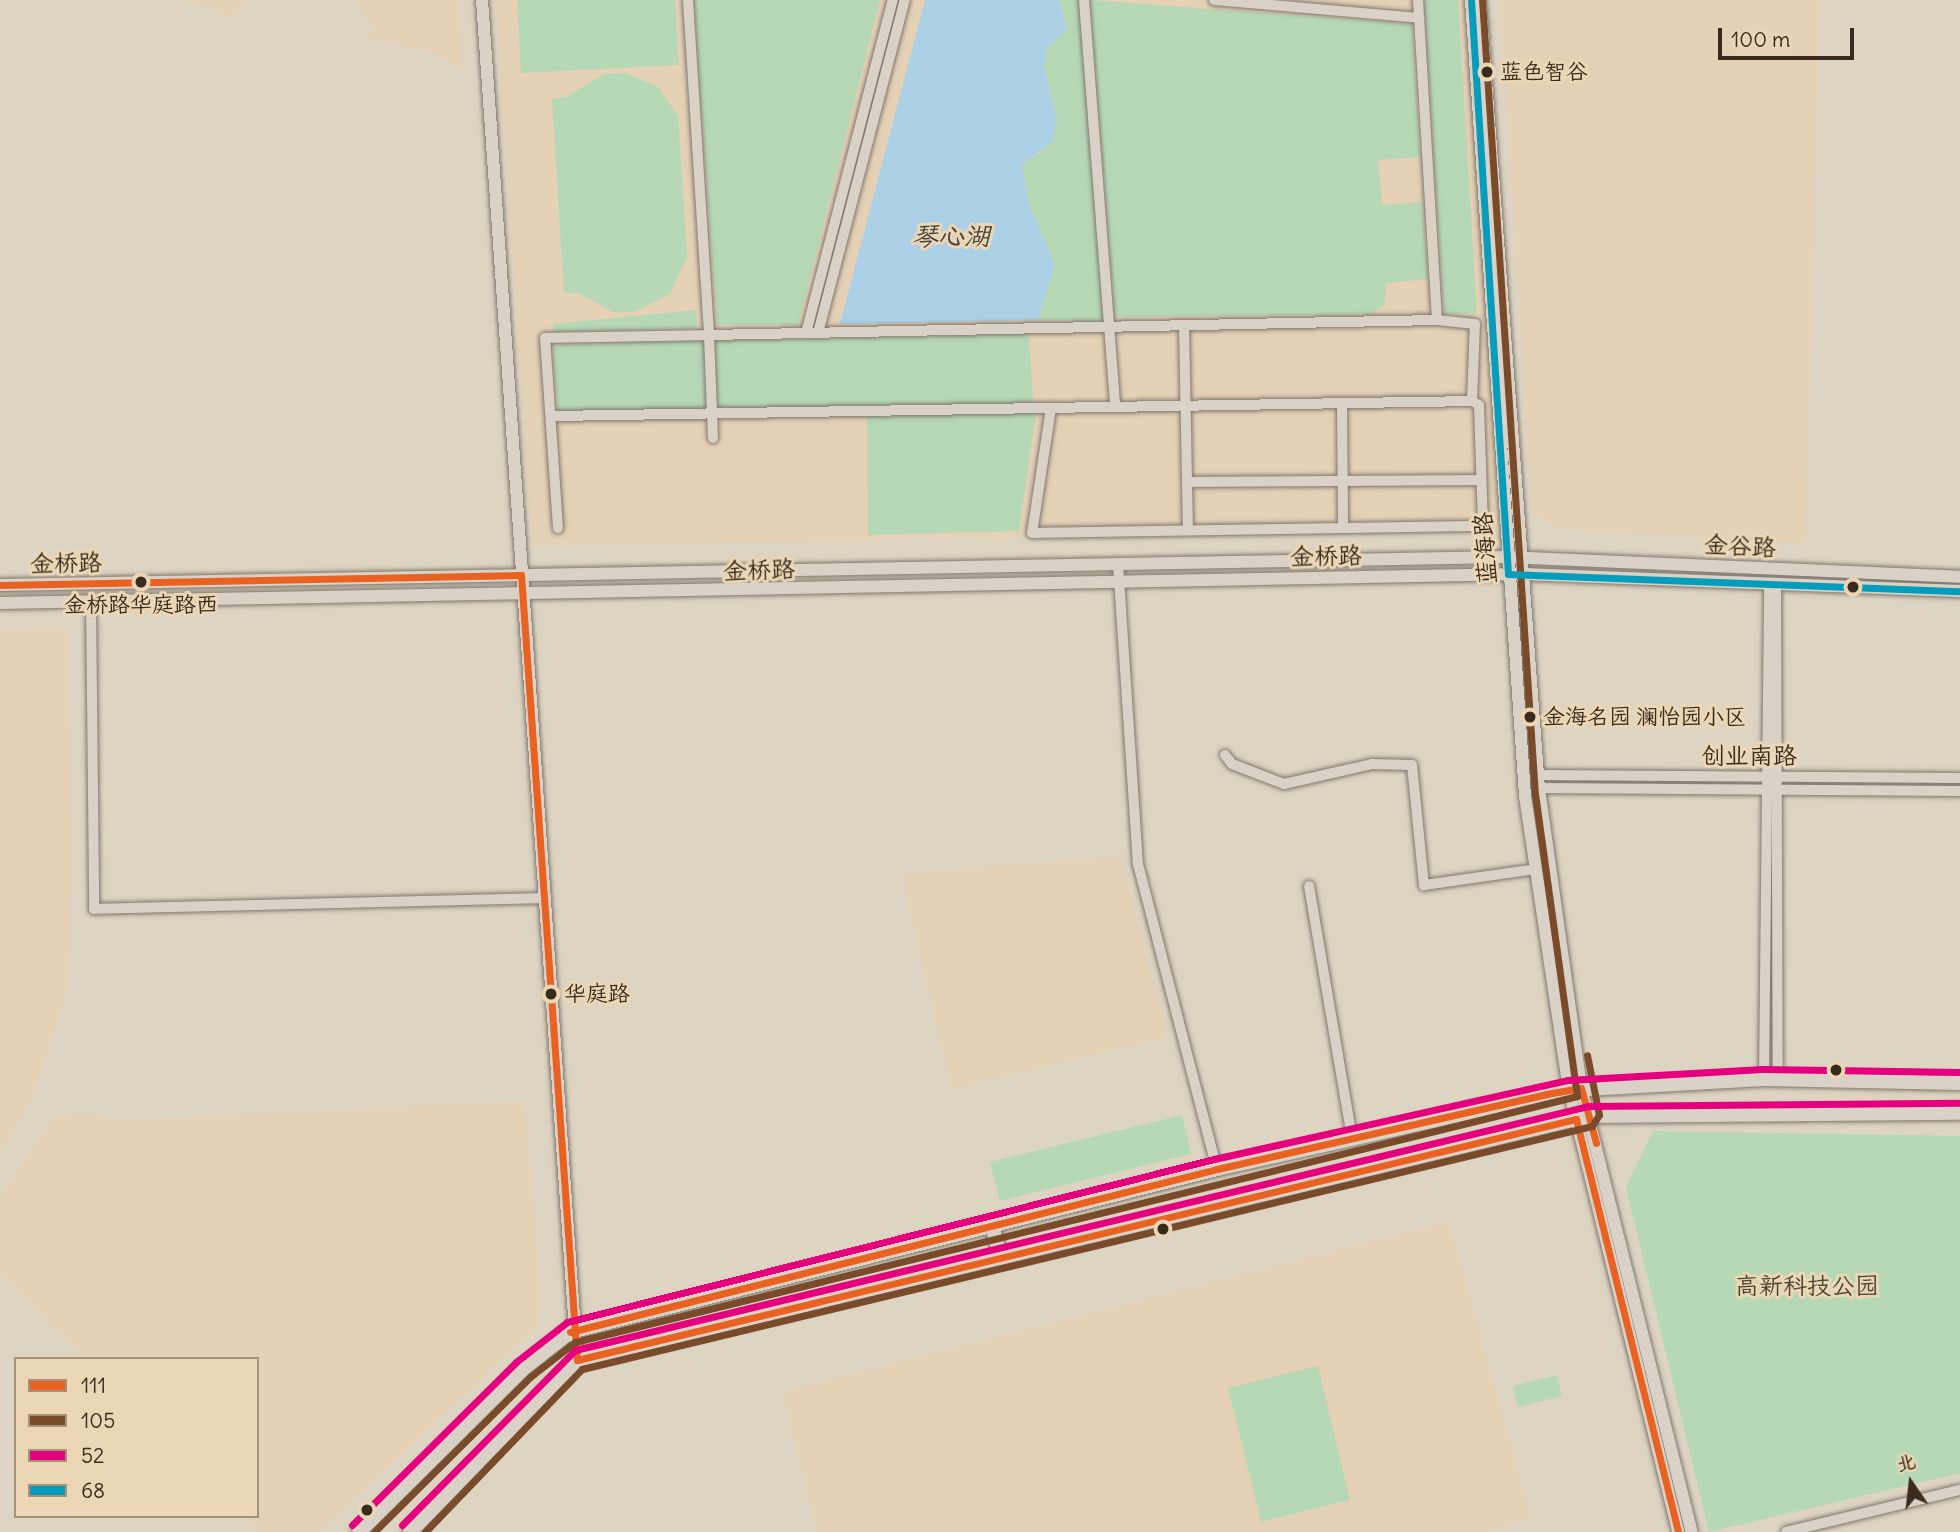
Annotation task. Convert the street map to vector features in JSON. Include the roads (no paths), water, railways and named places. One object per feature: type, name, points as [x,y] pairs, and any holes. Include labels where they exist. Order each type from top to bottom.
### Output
[{"type":"main road","points":[[359,1532],[523,1369],[570,1332],[993,1228],[1217,1169],[1575,1089],[1771,1079],[1960,1083]]},
{"type":"main road","points":[[410,1532],[577,1360],[1000,1256],[1583,1118],[1960,1113]]},
{"type":"main road","points":[[993,1228],[1000,1256]]},
{"type":"street","points":[[482,0],[570,1332],[577,1360]]},
{"type":"street","points":[[688,0],[713,438]]},
{"type":"street","points":[[806,333],[893,0]]},
{"type":"street","points":[[818,333],[905,0]]},
{"type":"street","points":[[1084,0],[1115,407]]},
{"type":"street","points":[[1214,0],[1419,18]]},
{"type":"street","points":[[1418,0],[1437,320]]},
{"type":"street","name":"蓝海路","points":[[1471,0],[1513,557]]},
{"type":"street","name":"蓝海路","points":[[1480,0],[1514,574],[1536,870],[1575,1089]]},
{"type":"street","points":[[558,528],[545,338],[1437,320],[1475,324],[1472,401]]},
{"type":"street","points":[[1184,325],[1188,527]]},
{"type":"street","points":[[552,416],[1472,401],[1479,405],[1483,526],[1188,527],[1032,533],[1051,408]]},
{"type":"street","points":[[1342,403],[1343,528]]},
{"type":"street","points":[[1187,482],[1482,480]]},
{"type":"street","name":"金桥路","points":[[0,585],[1513,557]]},
{"type":"street","name":"金谷路","points":[[1513,557],[1960,577]]},
{"type":"street","points":[[1118,564],[1138,864],[1217,1169]]},
{"type":"street","name":"金桥路","points":[[0,603],[523,597],[1119,580],[1514,574]]},
{"type":"street","name":"蓝海路","points":[[1514,574],[1575,1089]]},
{"type":"street","name":"金谷路","points":[[1514,574],[1960,591]]},
{"type":"street","points":[[1771,1079],[1773,583]]},
{"type":"street","points":[[91,601],[94,909],[542,898]]},
{"type":"street","points":[[1225,755],[1232,764],[1284,783],[1372,764],[1412,765],[1424,885],[1536,870]]},
{"type":"street","name":"创业南路","points":[[1538,781],[1773,782],[1960,778]]},
{"type":"street","name":"创业南路","points":[[1773,782],[1960,791]]},
{"type":"street","points":[[1309,886],[1352,1137]]},
{"type":"street","points":[[1575,1089],[1692,1532]]},
{"type":"street","points":[[1583,1118],[1678,1532]]},
{"type":"street","points":[[1786,1532],[1960,1490]]},
{"type":"water","name":"琴心湖","points":[[925,0],[1059,0],[1067,30],[1047,47],[1044,67],[1057,121],[1052,142],[1022,165],[1029,204],[1055,264],[1038,320],[840,324]]},
{"type":"place","name":"蓝色智谷","points":[[1487,72]]},
{"type":"place","name":"金桥路华庭路西","points":[[141,582]]},
{"type":"place","name":"金海名园 澜怡园小区","points":[[1530,717]]},
{"type":"place","name":"华庭路","points":[[551,994]]},
{"type":"park label","name":"高新科技公园","points":[[1807,1286]]}]
